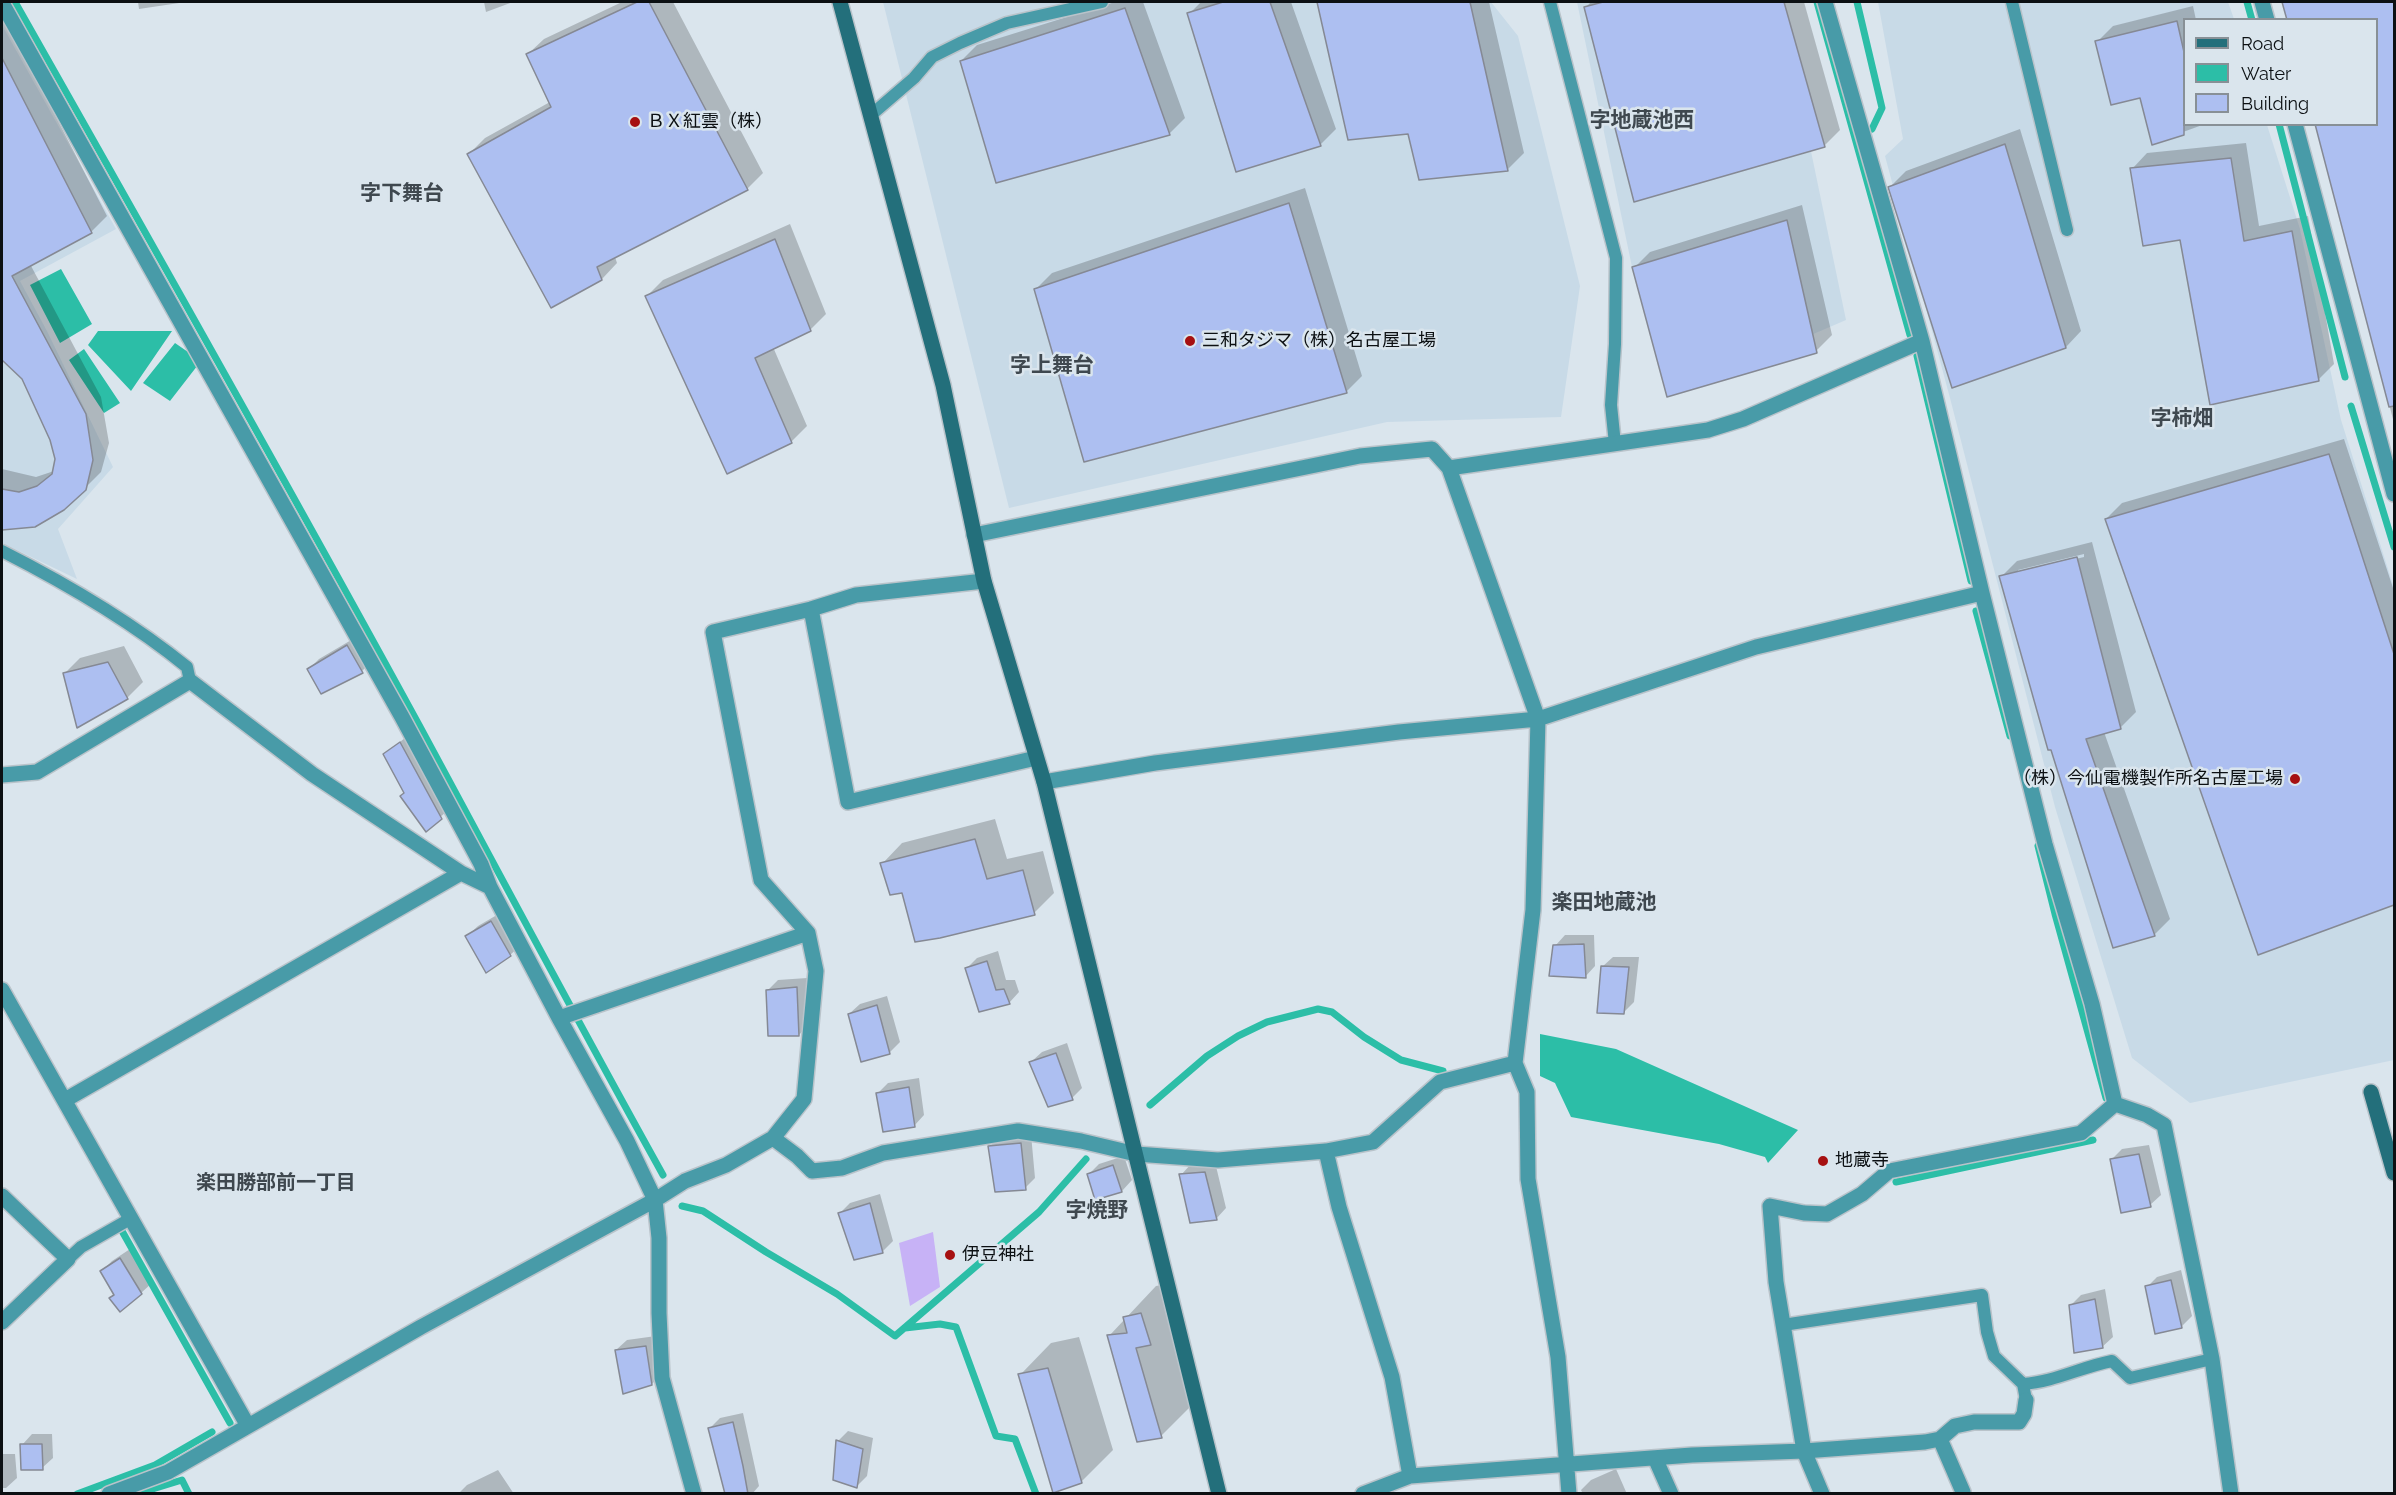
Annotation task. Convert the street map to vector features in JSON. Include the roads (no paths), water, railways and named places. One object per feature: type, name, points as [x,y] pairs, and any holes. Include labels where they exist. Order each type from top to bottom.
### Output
[{"type":"street","points":[[840,2],[943,385],[984,581],[1044,782],[1219,1494]]},
{"type":"street","points":[[1825,2],[1922,341],[2045,843],[2092,1004],[2115,1104]]},
{"type":"street","points":[[2262,2],[2266,18]]},
{"type":"street","points":[[2,3],[402,717],[481,864],[490,887],[559,1018],[627,1141],[655,1200],[659,1238],[662,1378],[694,1494]]},
{"type":"street","points":[[2296,126],[2394,494]]},
{"type":"street","points":[[1449,468],[1708,430],[1743,420],[1922,341]]},
{"type":"street","points":[[974,535],[1360,456],[1432,448],[1449,468],[1538,719],[1533,910],[1515,1063],[1527,1092],[1528,1179],[1558,1357],[1569,1494]]},
{"type":"street","points":[[109,1494],[168,1472],[421,1327],[655,1200],[685,1181],[726,1165],[773,1138],[804,1099],[816,971],[807,933],[761,880],[712,632],[811,609],[856,595],[984,581]]},
{"type":"street","points":[[1044,782],[1155,763],[1399,732],[1538,719],[1756,647],[1982,593]]},
{"type":"street","points":[[811,609],[848,802],[1036,758]]},
{"type":"street","points":[[2,775],[37,772],[190,681],[312,774],[461,873],[490,887]]},
{"type":"street","points":[[65,1100],[461,873]]},
{"type":"street","points":[[559,1018],[807,933]]},
{"type":"street","points":[[2,990],[248,1426]]},
{"type":"street","points":[[773,1138],[812,1171],[842,1168],[883,1153],[1018,1131],[1081,1141],[1136,1154],[1218,1160],[1326,1151],[1373,1142],[1440,1082],[1515,1063]]},
{"type":"street","points":[[2371,1092],[2394,1173]]},
{"type":"street","points":[[1822,1494],[1804,1451],[1776,1282],[1770,1206],[1804,1213],[1827,1214],[1862,1194],[1890,1171],[2081,1133],[2115,1104]]},
{"type":"street","points":[[2115,1104],[2147,1115],[2164,1125],[2212,1359],[2231,1494]]},
{"type":"street","points":[[1326,1151],[1339,1207],[1392,1377],[1410,1476]]},
{"type":"street","points":[[2,1196],[68,1259],[2,1322]]},
{"type":"street","points":[[1364,1494],[1410,1476],[1655,1458],[1804,1451],[1940,1439],[1955,1426],[1974,1422],[2019,1422],[2025,1414],[2024,1392]]},
{"type":"street","points":[[1940,1439],[1962,1493]]},
{"type":"street","points":[[1655,1458],[1671,1494]]},
{"type":"lane","points":[[871,115],[914,78],[932,57],[960,43],[1006,23],[1102,2]]},
{"type":"lane","points":[[1550,2],[1616,258],[1615,344],[1611,405],[1614,444]]},
{"type":"lane","points":[[2012,2],[2067,230]]},
{"type":"lane","points":[[2,551],[96,604],[166,650],[187,667],[190,681]]},
{"type":"lane","points":[[68,1259],[81,1247],[130,1219]]},
{"type":"lane","points":[[1783,1325],[1982,1295],[1994,1356],[2024,1392],[2112,1361],[2130,1378],[2212,1359]]},
{"type":"water","points":[[61,269],[92,324],[60,343],[30,285]]},
{"type":"water","points":[[98,331],[172,331],[131,391],[88,345]]},
{"type":"water","points":[[175,343],[201,361],[170,401],[143,383]]},
{"type":"water","points":[[84,349],[120,403],[104,413],[69,360]]},
{"type":"water","points":[[1540,1034],[1616,1049],[1798,1130],[1768,1163],[1765,1157],[1719,1144],[1571,1117],[1555,1083],[1540,1076]]},
{"type":"waterway","points":[[15,2],[168,272],[419,725],[663,1175]]},
{"type":"waterway","points":[[1817,2],[1910,335]]},
{"type":"waterway","points":[[1857,2],[1882,108],[1872,129]]},
{"type":"waterway","points":[[2247,2],[2251,18]]},
{"type":"waterway","points":[[2280,126],[2345,377]]},
{"type":"waterway","points":[[1917,356],[1971,581]]},
{"type":"waterway","points":[[2351,406],[2394,547]]},
{"type":"waterway","points":[[1976,611],[2010,736]]},
{"type":"waterway","points":[[2038,846],[2106,1098]]},
{"type":"waterway","points":[[1150,1105],[1207,1056],[1238,1036],[1267,1022],[1318,1009],[1332,1012],[1364,1037],[1401,1060],[1443,1071]]},
{"type":"waterway","points":[[1896,1182],[2093,1140]]},
{"type":"waterway","points":[[682,1206],[703,1211],[837,1294],[895,1336],[1039,1212],[1086,1159]]},
{"type":"waterway","points":[[122,1231],[230,1423]]},
{"type":"waterway","points":[[905,1328],[940,1324],[956,1327],[996,1436],[1015,1439],[1036,1494]]},
{"type":"waterway","points":[[77,1494],[155,1465],[212,1432]]},
{"type":"waterway","points":[[136,1494],[182,1480],[189,1494]]},
{"type":"place","name":"ＢＸ紅雲（株）","points":[[635,122]]},
{"type":"place","name":"三和タジマ（株）名古屋工場","points":[[1190,341]]},
{"type":"place","name":"（株）今仙電機製作所名古屋工場","points":[[2295,779]]},
{"type":"place","name":"地蔵寺","points":[[1823,1161]]},
{"type":"place","name":"伊豆神社","points":[[950,1255]]},
{"type":"district","name":"字地蔵池西","points":[[1642,121]]},
{"type":"district","name":"字下舞台","points":[[402,194]]},
{"type":"district","name":"字上舞台","points":[[1052,366]]},
{"type":"district","name":"字柿畑","points":[[2182,419]]},
{"type":"district","name":"楽田地蔵池","points":[[1604,903]]},
{"type":"district","name":"楽田勝部前一丁目","points":[[276,1183]]},
{"type":"district","name":"字焼野","points":[[1097,1211]]}]
